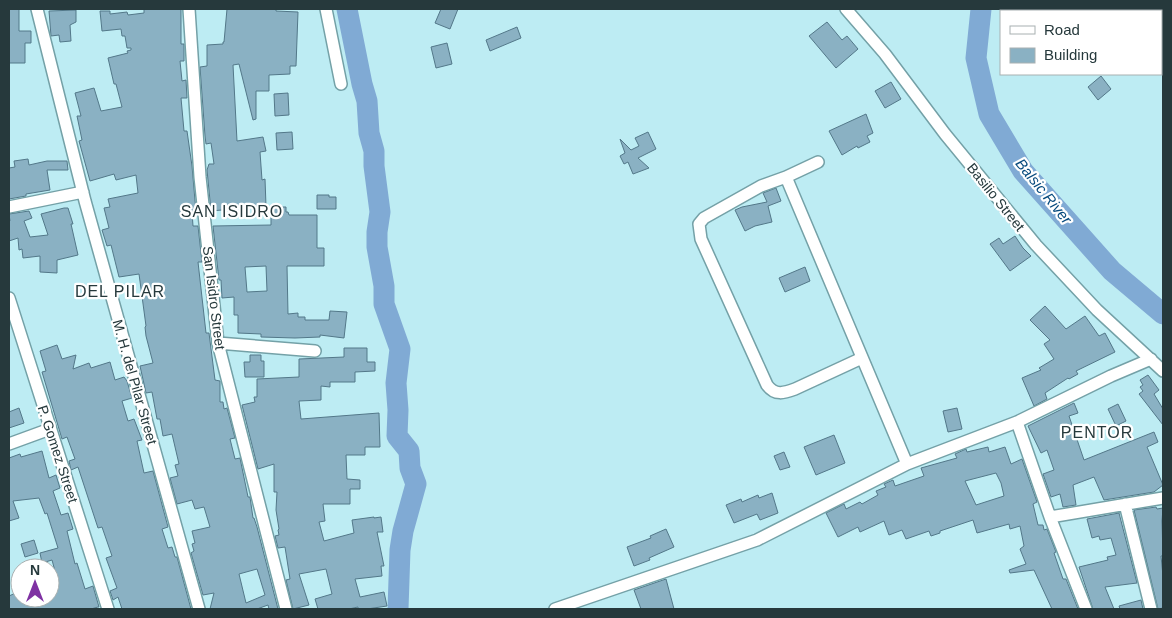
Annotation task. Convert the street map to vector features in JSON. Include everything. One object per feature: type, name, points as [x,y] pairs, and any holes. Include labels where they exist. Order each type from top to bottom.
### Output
[{"type":"street","name":"M. H. del Pilar Street","points":[[36,9],[83,192],[199,609]]},
{"type":"street","name":"San Isidro Street","points":[[189,9],[200,177],[218,343],[286,609]]},
{"type":"street","points":[[326,9],[341,84]]},
{"type":"street","name":"Basilio Street","points":[[846,9],[885,54],[945,134],[1036,245],[1097,310],[1163,370]]},
{"type":"street","points":[[818,162],[761,186],[711,213],[699,224],[701,239],[767,385],[772,391],[785,393],[862,358]]},
{"type":"street","points":[[786,177],[908,464]]},
{"type":"street","points":[[9,207],[83,192]]},
{"type":"street","name":"P. Gomez Street","points":[[9,298],[108,609]]},
{"type":"street","points":[[218,343],[315,351]]},
{"type":"street","points":[[555,609],[757,540],[908,464],[1017,422],[1111,376],[1151,359]]},
{"type":"street","points":[[1017,422],[1050,517],[1086,609]]},
{"type":"street","points":[[9,444],[50,429]]},
{"type":"street","points":[[1050,517],[1163,498]]},
{"type":"street","points":[[1124,504],[1150,609]]},
{"type":"building","points":[[9,9],[19,9],[19,31],[31,31],[31,43],[25,43],[25,63],[9,63]]},
{"type":"building","points":[[144,9],[181,9],[181,44],[184,44],[184,61],[180,61],[182,81],[186,80],[187,98],[181,98],[184,131],[187,131],[192,166],[196,212],[192,212],[193,226],[198,226],[202,262],[198,262],[206,333],[209,333],[215,380],[220,381],[220,402],[223,402],[224,409],[227,408],[235,438],[230,439],[235,459],[240,458],[248,497],[250,497],[253,518],[278,609],[269,609],[268,605],[257,609],[210,609],[214,593],[203,595],[191,553],[194,551],[192,544],[195,543],[192,531],[210,527],[204,507],[195,509],[192,500],[177,504],[170,478],[178,476],[175,465],[179,464],[172,434],[163,436],[160,419],[157,419],[152,392],[146,393],[140,366],[153,363],[146,336],[139,274],[119,277],[111,245],[107,246],[102,230],[109,228],[104,208],[110,207],[108,199],[138,193],[136,175],[116,180],[114,174],[90,181],[79,141],[82,140],[77,116],[81,116],[75,93],[94,88],[101,111],[122,107],[108,58],[128,53],[127,51],[131,50],[131,48],[127,48],[125,36],[122,36],[121,29],[102,31],[100,11],[110,11],[110,14],[127,12],[128,15],[144,13]],"holes":[[[257,569],[265,595],[246,603],[239,574]]]},
{"type":"building","points":[[227,9],[276,9],[276,11],[298,12],[296,66],[290,66],[290,74],[269,75],[269,91],[256,91],[256,119],[253,120],[239,64],[233,65],[237,141],[263,137],[266,151],[260,152],[262,180],[265,179],[266,206],[211,211],[207,170],[209,164],[214,164],[211,143],[206,144],[200,67],[207,66],[207,45],[223,44],[224,42]]},
{"type":"building","points":[[441,9],[458,9],[450,29],[435,23]]},
{"type":"building","points":[[76,10],[76,22],[70,25],[71,41],[60,42],[59,35],[51,36],[49,11]]},
{"type":"building","points":[[827,22],[842,40],[847,36],[858,49],[836,68],[809,36]]},
{"type":"building","points":[[517,27],[521,38],[490,51],[486,40]]},
{"type":"building","points":[[447,43],[452,64],[436,68],[431,47]]},
{"type":"building","points":[[1101,76],[1111,89],[1098,100],[1088,87]]},
{"type":"building","points":[[891,82],[901,99],[885,108],[875,91]]},
{"type":"building","points":[[288,93],[289,115],[275,116],[274,94]]},
{"type":"building","points":[[866,114],[873,133],[867,136],[870,142],[858,148],[857,146],[842,155],[829,131]]},
{"type":"building","points":[[292,132],[293,149],[277,150],[276,133]]},
{"type":"building","points":[[648,132],[656,149],[638,158],[649,168],[633,174],[628,162],[624,164],[620,156],[625,153],[620,139],[631,150],[639,146],[635,138]]},
{"type":"building","points":[[28,159],[29,165],[47,161],[67,161],[68,170],[47,170],[50,190],[9,199],[9,168],[15,167],[14,161]]},
{"type":"building","points":[[776,188],[781,201],[768,206],[772,222],[755,226],[745,231],[735,210],[767,202],[763,193]]},
{"type":"building","points":[[317,195],[336,197],[336,209],[317,209]]},
{"type":"building","points":[[271,207],[286,207],[286,212],[289,215],[317,215],[317,248],[324,248],[324,266],[287,266],[288,314],[298,313],[298,317],[305,317],[305,320],[329,320],[330,311],[347,312],[344,338],[320,335],[320,337],[295,338],[261,337],[261,334],[238,333],[238,315],[234,315],[234,297],[222,298],[213,226],[271,225]],"holes":[[[266,266],[267,291],[247,292],[245,267]]]},
{"type":"building","points":[[68,208],[73,224],[71,224],[78,255],[57,260],[57,273],[40,272],[40,256],[23,258],[22,249],[19,250],[18,238],[9,241],[9,214],[29,211],[32,218],[24,221],[30,237],[48,235],[41,214]]},
{"type":"building","points":[[1015,236],[1031,256],[1010,271],[990,244],[999,238],[1003,244]]},
{"type":"building","points":[[805,267],[810,281],[785,292],[779,278]]},
{"type":"building","points":[[1045,306],[1066,329],[1085,316],[1099,336],[1105,333],[1115,352],[1076,371],[1078,374],[1068,378],[1045,393],[1047,399],[1034,406],[1022,378],[1041,370],[1039,368],[1054,359],[1044,344],[1050,340],[1030,320]]},
{"type":"building","points":[[57,345],[62,359],[76,355],[73,369],[89,363],[91,368],[110,362],[115,380],[124,377],[127,381],[132,398],[122,401],[128,421],[134,419],[142,440],[137,441],[144,473],[153,471],[168,527],[162,529],[168,548],[172,547],[175,557],[177,557],[191,609],[122,609],[118,597],[113,600],[110,591],[117,588],[106,558],[112,556],[102,527],[98,528],[78,467],[71,470],[69,461],[75,459],[67,437],[62,439],[42,372],[46,371],[40,351]]},
{"type":"building","points":[[344,348],[367,348],[367,362],[375,362],[375,371],[355,372],[355,382],[330,382],[330,387],[321,386],[321,400],[299,401],[301,419],[379,413],[380,447],[365,447],[365,455],[346,455],[347,479],[360,480],[360,489],[350,489],[350,504],[323,504],[325,521],[319,522],[324,541],[354,533],[352,520],[381,517],[383,532],[377,532],[384,566],[381,566],[382,576],[355,579],[360,597],[384,592],[387,606],[367,609],[358,609],[358,607],[349,609],[318,609],[315,599],[332,594],[326,569],[299,574],[309,605],[293,609],[286,580],[290,579],[285,547],[278,548],[275,536],[279,535],[279,529],[276,510],[277,492],[274,492],[274,464],[258,469],[242,405],[255,402],[254,397],[257,397],[257,379],[299,377],[299,359],[344,357]]},
{"type":"building","points":[[250,355],[261,355],[261,361],[264,361],[264,377],[245,377],[244,362],[250,362]]},
{"type":"building","points":[[1148,375],[1159,390],[1154,394],[1163,409],[1163,425],[1139,394],[1143,391],[1140,387],[1143,385],[1140,380]]},
{"type":"building","points":[[1074,403],[1078,413],[1069,416],[1084,460],[1154,432],[1158,442],[1147,447],[1163,485],[1154,492],[1104,500],[1094,477],[1073,485],[1076,505],[1063,507],[1060,494],[1051,497],[1043,474],[1054,470],[1047,450],[1041,453],[1028,426]]},
{"type":"building","points":[[1118,404],[1126,421],[1116,426],[1108,409]]},
{"type":"building","points":[[19,408],[24,423],[9,428],[9,412]]},
{"type":"building","points":[[957,408],[962,429],[948,432],[943,411]]},
{"type":"building","points":[[834,435],[845,463],[816,475],[804,447]]},
{"type":"building","points":[[988,447],[989,452],[1005,447],[1011,464],[1022,459],[1037,502],[1033,504],[1038,525],[1043,525],[1044,530],[1047,529],[1056,552],[1054,553],[1063,579],[1066,579],[1078,609],[1052,609],[1034,570],[1010,573],[1009,570],[1026,564],[1020,549],[1024,546],[1020,526],[1010,529],[1009,524],[977,533],[973,520],[931,536],[929,531],[906,539],[902,530],[889,535],[884,521],[860,532],[858,527],[838,537],[826,513],[844,504],[846,509],[860,502],[862,504],[878,495],[876,491],[886,487],[884,484],[893,480],[895,486],[924,476],[921,468],[957,458],[955,454],[966,449],[967,452]],"holes":[[[996,473],[1004,496],[976,505],[965,481]]]},
{"type":"building","points":[[42,451],[49,478],[56,475],[60,488],[53,491],[61,515],[68,513],[73,529],[67,531],[75,564],[77,563],[85,589],[93,586],[99,607],[91,609],[9,609],[10,596],[10,608],[60,608],[60,558],[41,558],[40,553],[58,548],[47,513],[45,514],[39,498],[13,501],[19,518],[9,521],[9,458],[20,454],[21,457]]},
{"type":"building","points":[[784,452],[790,467],[780,470],[774,456]]},
{"type":"building","points":[[772,493],[778,513],[760,520],[757,514],[734,523],[726,505],[741,499],[742,502],[758,495],[759,498]]},
{"type":"building","points":[[1156,507],[1157,509],[1163,508],[1163,556],[1161,556],[1163,608],[1158,609],[1134,510]]},
{"type":"building","points":[[1119,513],[1137,583],[1105,587],[1114,609],[1093,609],[1079,567],[1108,560],[1107,557],[1116,555],[1111,538],[1100,540],[1099,536],[1092,538],[1087,519]]},
{"type":"building","points":[[666,529],[674,547],[634,566],[627,547],[651,538],[650,536]]},
{"type":"building","points":[[34,540],[38,553],[25,557],[21,544]]},
{"type":"building","points":[[666,579],[674,609],[641,609],[634,590]]},
{"type":"building","points":[[1141,600],[1143,609],[1120,609],[1119,606]]},
{"type":"waterway","points":[[347,9],[367,101],[369,133],[374,151],[380,212],[377,247],[384,286],[384,304],[400,349],[396,383],[397,436],[409,451],[410,468],[416,484],[403,531],[400,550],[398,609]]},
{"type":"waterway","name":"Balsic River","points":[[981,9],[976,58],[989,114],[1023,171],[1112,271],[1163,314]]},
{"type":"district","name":"SAN ISIDRO","points":[[232,211]]},
{"type":"district","name":"DEL PILAR","points":[[120,291]]},
{"type":"district","name":"PENTOR","points":[[1097,432]]}]
